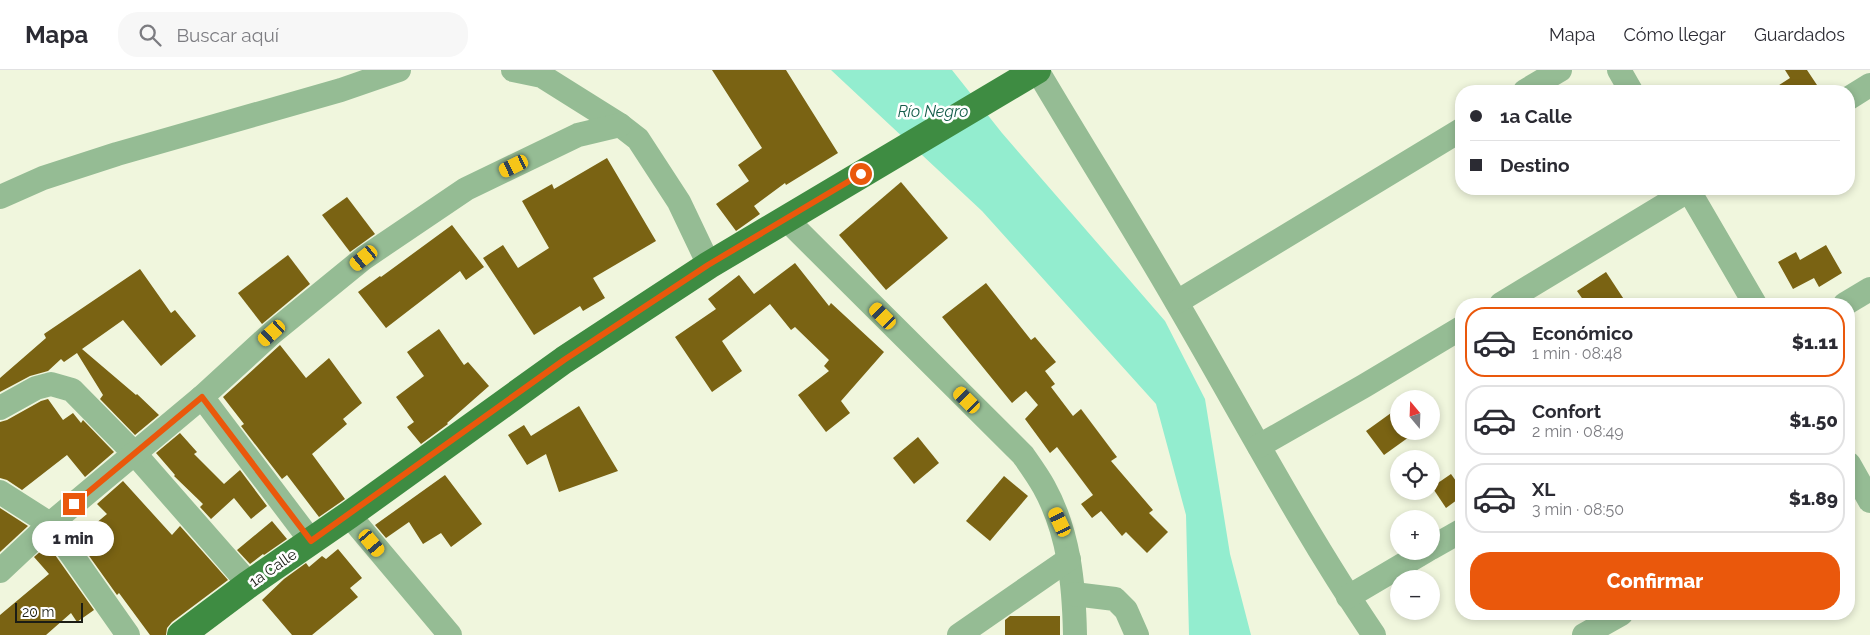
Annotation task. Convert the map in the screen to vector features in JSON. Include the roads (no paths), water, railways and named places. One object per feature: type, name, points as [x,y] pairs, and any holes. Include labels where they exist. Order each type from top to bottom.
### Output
[{"type":"main road","name":"1a Calle","points":[[182,635],[249,584],[564,360],[708,265],[1012,83],[1037,70]]},
{"type":"street","points":[[0,197],[43,178],[89,163],[332,93],[399,70]]},
{"type":"street","points":[[513,70],[542,76],[620,125],[638,139],[679,202],[708,265]]},
{"type":"street","points":[[1037,70],[1177,302],[1348,597],[1374,635]]},
{"type":"street","points":[[1535,85],[1560,70]]},
{"type":"street","points":[[1619,70],[1628,85]]},
{"type":"street","points":[[1855,94],[1870,85]]},
{"type":"street","points":[[0,571],[50,524],[202,397],[272,333],[364,258],[466,190],[578,135],[620,125]]},
{"type":"street","points":[[1177,302],[1455,134]]},
{"type":"street","points":[[1511,298],[1679,195]]},
{"type":"street","points":[[1692,195],[1752,298]]},
{"type":"street","points":[[786,219],[1022,455],[1044,487],[1060,522],[1069,559],[1074,594],[1075,635]]},
{"type":"street","points":[[1855,298],[1870,289]]},
{"type":"street","points":[[1259,446],[1455,332]]},
{"type":"street","points":[[0,408],[36,388],[51,384],[72,390],[134,454],[249,584]]},
{"type":"street","points":[[202,397],[311,541]]},
{"type":"street","points":[[1856,476],[1870,501]]},
{"type":"street","points":[[0,492],[50,524],[128,635]]},
{"type":"street","points":[[348,515],[450,635]]},
{"type":"street","points":[[1440,543],[1455,534]]},
{"type":"street","points":[[959,635],[1069,559]]},
{"type":"street","points":[[1348,597],[1411,560]]},
{"type":"street","points":[[1074,594],[1114,599],[1126,610],[1137,635]]},
{"type":"street","points":[[1584,635],[1610,620]]},
{"type":"water","name":"Río Negro","points":[[831,70],[952,70],[1002,133],[1165,321],[1205,399],[1230,554],[1251,635],[1189,635],[1186,515],[1156,404],[982,211]]}]
